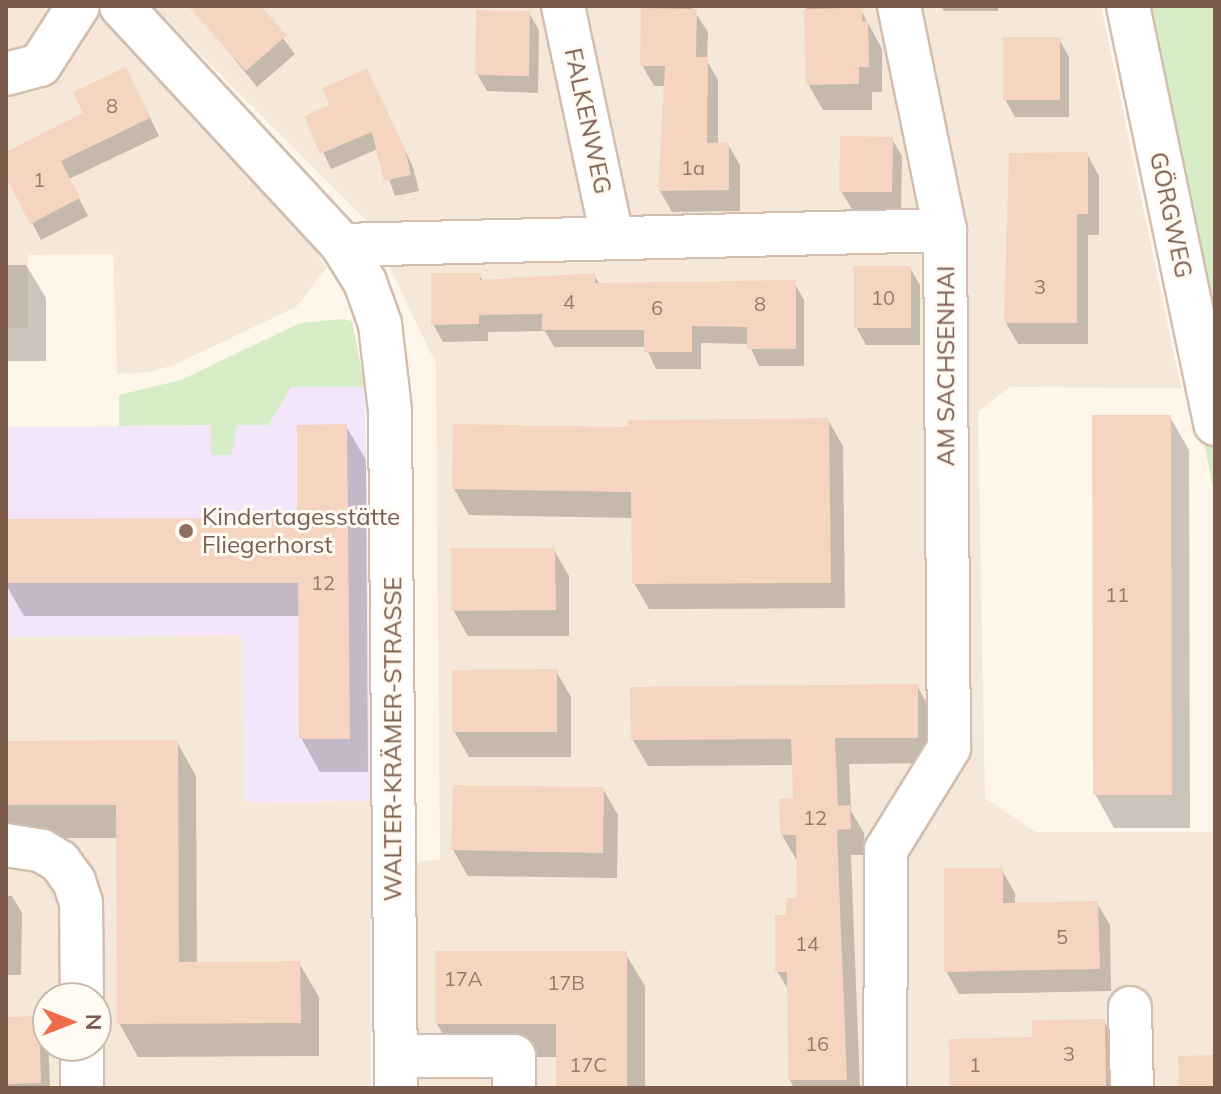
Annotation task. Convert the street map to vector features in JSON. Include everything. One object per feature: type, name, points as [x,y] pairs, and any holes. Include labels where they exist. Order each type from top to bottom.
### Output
[{"type":"street","points":[[6,74],[40,65],[78,6]]},
{"type":"street","name":"WALTER-KRÄMER-STRASSE","points":[[121,6],[342,245],[365,282],[388,368],[396,1072]]},
{"type":"street","name":"FALKENWEG","points":[[563,6],[612,236]]},
{"type":"street","points":[[899,6],[945,230]]},
{"type":"street","name":"GÖRGWEG","points":[[1128,6],[1215,424]]},
{"type":"street","name":"AM SACHSENHAI","points":[[342,245],[945,230],[949,748],[886,850],[885,1088]]},
{"type":"street","points":[[6,845],[42,851],[60,862],[74,881],[81,903],[82,982]]},
{"type":"street","points":[[1130,1008],[1132,1088]]},
{"type":"street","points":[[396,1072],[514,1056],[514,1088]]},
{"type":"street","points":[[82,1062],[82,1088]]},
{"type":"shaded area","points":[[6,6],[57,6],[33,54],[6,61]]},
{"type":"shaded area","points":[[152,6],[1101,6],[1181,388],[1010,387],[978,412],[985,798],[1036,832],[1215,832],[1215,1088],[410,1088],[407,862],[440,860],[436,364],[368,222]]},
{"type":"shaded area","points":[[102,17],[309,240],[326,268],[296,307],[174,365],[149,372],[117,374],[113,254],[28,255],[28,328],[6,328],[6,89],[90,20]]},
{"type":"shaded area","name":"Kindertagesstätte Fliegerhorst","points":[[291,387],[365,387],[371,801],[245,802],[242,635],[6,637],[6,427],[269,425]]},
{"type":"shaded area","points":[[243,635],[245,802],[371,801],[371,1088],[101,1088],[101,1062],[112,1062],[112,982],[100,982],[100,909],[75,849],[41,828],[6,823],[6,637]]},
{"type":"shaded area","points":[[6,856],[38,865],[63,893],[66,982],[32,982],[32,1062],[67,1062],[67,1088],[6,1088]]},
{"type":"green space","points":[[1121,6],[1215,6],[1215,499]]},
{"type":"green space","points":[[352,321],[365,387],[291,387],[269,425],[237,425],[232,455],[211,455],[210,425],[119,426],[119,395],[181,380],[300,323]]},
{"type":"building","points":[[188,6],[260,6],[287,35],[246,71]]},
{"type":"building","points":[[641,8],[697,9],[696,57],[708,57],[707,143],[729,142],[729,190],[658,191],[665,66],[640,66]]},
{"type":"building","points":[[862,8],[862,21],[868,21],[869,67],[859,67],[859,84],[806,85],[804,9]]},
{"type":"building","points":[[476,10],[530,11],[529,76],[475,75]]},
{"type":"building","points":[[1003,37],[1060,37],[1060,100],[1003,100]]},
{"type":"building","points":[[126,67],[150,118],[61,161],[80,198],[30,224],[6,177],[6,152],[83,113],[73,92]]},
{"type":"building","points":[[367,69],[405,149],[411,175],[384,181],[372,132],[320,154],[304,116],[329,105],[322,88]]},
{"type":"building","points":[[840,136],[893,137],[892,192],[839,192]]},
{"type":"building","points":[[1088,152],[1088,214],[1077,214],[1077,323],[1004,323],[1009,153]]},
{"type":"building","points":[[854,266],[911,266],[911,328],[854,328]]},
{"type":"building","points":[[431,273],[480,273],[480,280],[595,273],[595,283],[796,280],[796,349],[747,349],[747,327],[692,326],[692,352],[644,352],[644,330],[542,330],[542,314],[479,315],[479,324],[431,325]]},
{"type":"building","points":[[1092,415],[1171,415],[1172,795],[1093,795]]},
{"type":"building","points":[[829,418],[831,583],[632,584],[631,492],[452,489],[453,424],[628,427],[628,420]]},
{"type":"building","points":[[347,424],[350,739],[299,739],[298,583],[6,583],[6,519],[297,518],[297,425]]},
{"type":"building","points":[[451,548],[555,548],[556,610],[451,611]]},
{"type":"building","points":[[557,669],[557,732],[452,732],[452,670]]},
{"type":"building","points":[[918,684],[918,738],[835,738],[838,806],[850,805],[851,829],[837,830],[847,1080],[788,1080],[787,972],[775,972],[775,915],[786,915],[786,898],[797,898],[796,835],[780,835],[779,799],[793,798],[791,739],[631,740],[630,687]]},
{"type":"building","points":[[178,740],[179,962],[300,961],[301,1023],[117,1024],[116,805],[6,805],[6,741]]},
{"type":"building","points":[[453,785],[604,787],[603,853],[451,850]]},
{"type":"building","points":[[944,868],[1003,868],[1003,903],[1098,901],[1100,969],[944,972]]},
{"type":"building","points":[[435,951],[627,951],[627,1088],[556,1088],[556,1024],[435,1024]]},
{"type":"building","points":[[32,1016],[32,1062],[40,1062],[41,1083],[6,1084],[6,1017]]},
{"type":"building","points":[[1105,1019],[1106,1087],[950,1088],[949,1039],[1032,1037],[1032,1020]]},
{"type":"building","points":[[1215,1055],[1215,1088],[1179,1088],[1178,1056]]},
{"type":"place","name":"Kindertagesstätte Fliegerhorst","points":[[186,531]]}]
